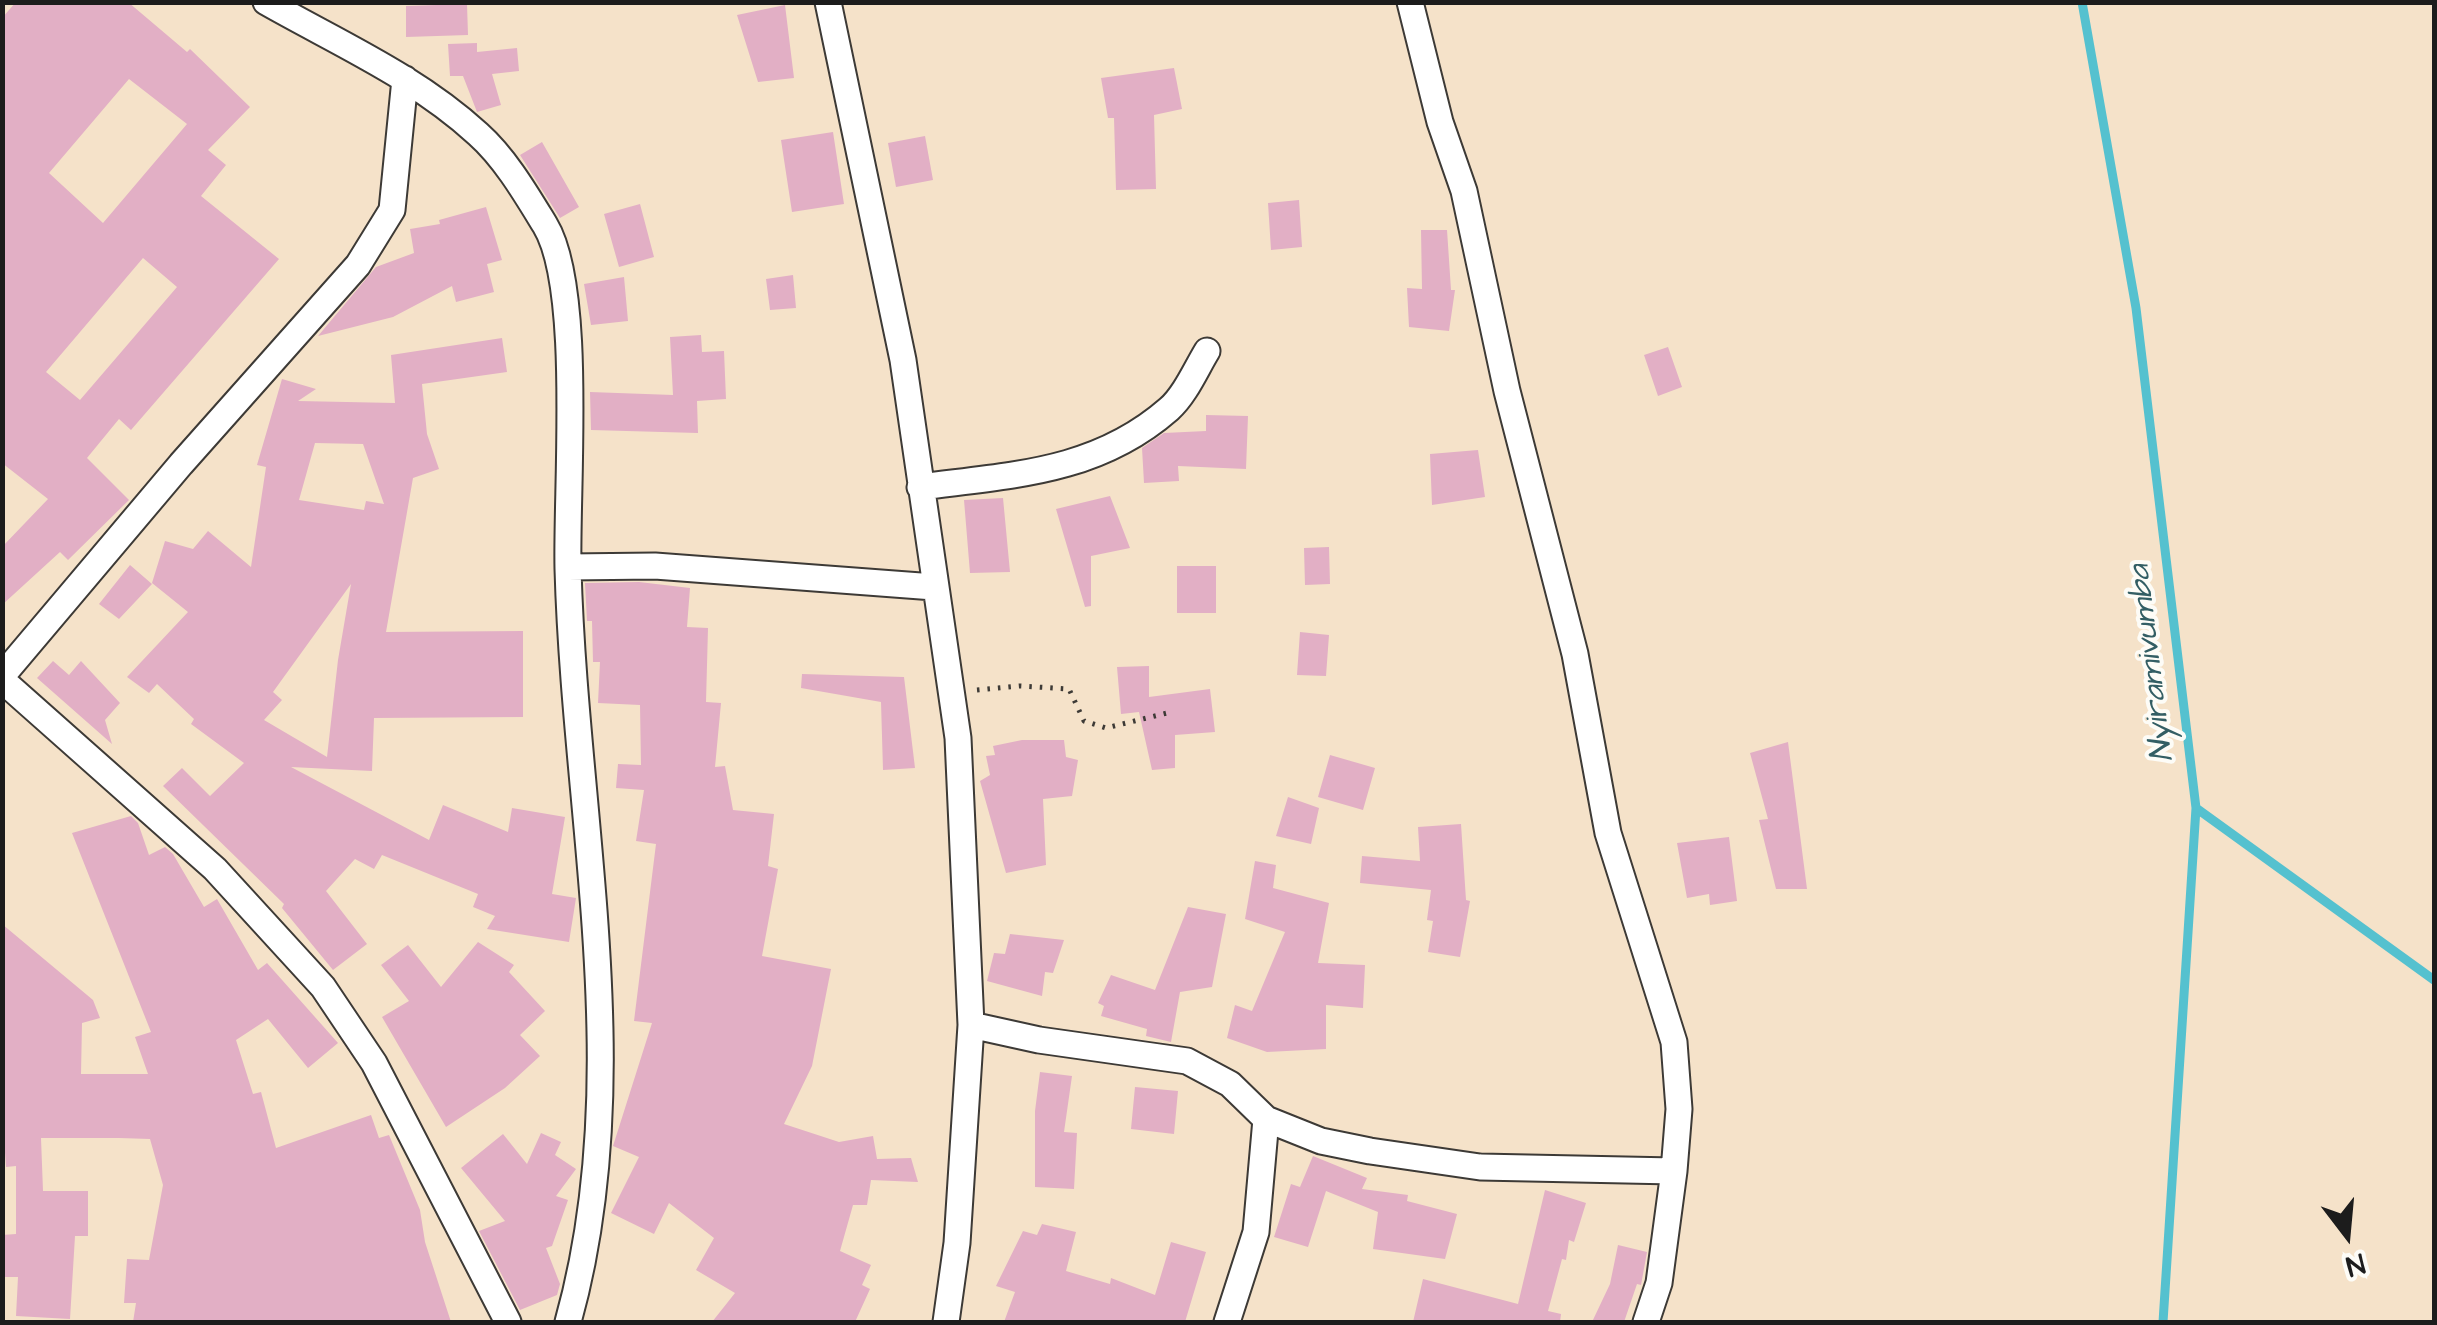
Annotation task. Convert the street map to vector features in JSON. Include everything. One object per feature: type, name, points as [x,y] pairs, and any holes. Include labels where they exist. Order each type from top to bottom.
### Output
[{"type":"street","points":[[266,2],[405,79],[479,135],[499,157],[547,228],[566,284],[568,567],[593,863],[600,1022],[592,1184],[581,1278],[568,1322]]},
{"type":"street","points":[[828,2],[884,260],[920,487],[965,818],[962,894],[972,1025],[957,1244],[946,1322]]},
{"type":"street","points":[[1410,2],[1440,122],[1464,192],[1507,391],[1558,578],[1608,833],[1674,1042],[1679,1109],[1674,1170],[1658,1284],[1646,1322]]},
{"type":"street","points":[[405,79],[392,210],[358,265],[218,421],[2,678],[215,869],[323,988],[374,1063],[508,1322]]},
{"type":"street","points":[[920,487],[1065,468],[1116,446],[1171,408],[1208,351]]},
{"type":"street","points":[[568,567],[656,566],[934,587]]},
{"type":"street","points":[[972,1025],[1039,1040],[1186,1061],[1230,1084],[1266,1119],[1321,1141],[1480,1166],[1674,1170]]},
{"type":"street","points":[[1227,1322],[1256,1232],[1266,1119]]},
{"type":"street","points":[[1658,1284],[1666,1322]]},
{"type":"path","points":[[946,668],[976,690],[1020,686],[1069,689],[1084,721],[1106,728],[1166,713]]},
{"type":"building","points":[[16,2],[128,2],[187,52],[190,49],[250,107],[208,150],[226,165],[201,196],[279,259],[131,430],[119,419],[87,458],[129,500],[68,560],[60,552],[2,605],[2,547],[48,499],[2,463],[2,18]],"holes":[[[129,79],[187,124],[103,223],[49,173]],[[143,258],[177,287],[80,400],[46,372]]]},
{"type":"building","points":[[467,4],[468,35],[406,37],[406,6]]},
{"type":"building","points":[[785,5],[794,78],[758,82],[737,15]]},
{"type":"building","points":[[477,43],[477,52],[517,48],[519,71],[492,74],[501,105],[477,112],[463,76],[450,76],[448,44]]},
{"type":"building","points":[[1174,68],[1182,109],[1154,115],[1156,189],[1116,190],[1114,118],[1108,118],[1101,78]]},
{"type":"building","points":[[833,132],[844,204],[792,212],[781,140]]},
{"type":"building","points":[[925,136],[933,180],[896,187],[888,143]]},
{"type":"building","points":[[542,142],[579,207],[560,218],[520,155]]},
{"type":"building","points":[[1299,200],[1302,247],[1271,250],[1268,203]]},
{"type":"building","points":[[640,204],[654,257],[619,267],[604,214]]},
{"type":"building","points":[[486,207],[502,260],[487,264],[494,292],[456,302],[452,286],[393,317],[318,336],[376,267],[414,253],[410,229],[440,224],[439,220]]},
{"type":"building","points":[[1421,230],[1447,230],[1451,290],[1455,290],[1449,331],[1409,327],[1407,288],[1422,289]]},
{"type":"building","points":[[793,275],[796,308],[770,310],[766,279]]},
{"type":"building","points":[[624,277],[628,321],[591,325],[584,284]]},
{"type":"building","points":[[701,335],[702,352],[724,351],[726,399],[697,401],[698,433],[591,430],[590,392],[673,395],[670,337]]},
{"type":"building","points":[[502,338],[507,372],[422,384],[427,434],[439,469],[413,478],[386,632],[523,631],[523,717],[374,718],[372,771],[291,767],[429,840],[443,805],[508,832],[512,808],[565,817],[552,894],[576,898],[569,942],[487,929],[495,916],[473,907],[478,894],[382,855],[374,869],[355,859],[326,891],[367,944],[333,970],[282,908],[284,904],[163,786],[182,768],[210,796],[244,763],[191,724],[194,719],[157,684],[149,693],[127,677],[188,612],[152,583],[165,541],[193,549],[208,531],[251,567],[266,467],[257,465],[282,379],[316,389],[298,401],[395,403],[391,355]],"holes":[[[315,443],[363,444],[384,504],[366,501],[364,510],[299,500]],[[351,584],[338,660],[327,757],[264,720],[282,700],[273,692]]]},
{"type":"building","points":[[1668,347],[1682,387],[1658,396],[1644,355]]},
{"type":"building","points":[[1206,415],[1248,416],[1246,469],[1178,466],[1179,481],[1144,483],[1142,448],[1164,433],[1206,431]]},
{"type":"building","points":[[1478,450],[1485,497],[1432,505],[1430,454]]},
{"type":"building","points":[[1110,496],[1130,548],[1091,556],[1091,606],[1085,607],[1056,509]]},
{"type":"building","points":[[1003,498],[1010,572],[970,573],[964,500]]},
{"type":"building","points":[[1329,547],[1330,584],[1305,585],[1304,548]]},
{"type":"building","points":[[130,565],[152,584],[119,619],[99,604]]},
{"type":"building","points":[[1177,566],[1216,566],[1216,613],[1177,613]]},
{"type":"building","points":[[639,582],[690,588],[687,627],[708,628],[706,702],[721,703],[715,767],[725,766],[733,810],[774,814],[768,866],[778,869],[762,956],[831,969],[812,1066],[784,1124],[839,1142],[873,1136],[877,1159],[911,1158],[918,1182],[871,1180],[867,1205],[853,1205],[840,1251],[871,1265],[862,1285],[870,1289],[855,1322],[712,1322],[735,1293],[696,1270],[714,1238],[669,1203],[654,1234],[611,1213],[639,1157],[613,1146],[652,1023],[634,1021],[656,844],[636,841],[644,790],[616,788],[618,764],[641,765],[640,705],[598,703],[600,662],[593,662],[592,621],[587,621],[585,583]]},
{"type":"building","points":[[1300,632],[1329,635],[1326,676],[1297,675]]},
{"type":"building","points":[[53,661],[69,675],[81,661],[120,703],[105,720],[112,744],[37,678]]},
{"type":"building","points":[[1149,666],[1149,697],[1210,689],[1215,732],[1175,735],[1175,768],[1152,770],[1139,712],[1121,714],[1117,667]]},
{"type":"building","points":[[802,674],[904,677],[915,768],[883,770],[881,702],[801,688]]},
{"type":"building","points":[[1022,740],[1064,740],[1066,757],[1078,760],[1072,796],[1043,799],[1046,865],[1006,873],[980,781],[990,775],[986,756],[995,755],[993,746]]},
{"type":"building","points":[[1788,742],[1807,889],[1776,889],[1759,820],[1768,819],[1750,753]]},
{"type":"building","points":[[1330,755],[1375,768],[1363,810],[1318,797]]},
{"type":"building","points":[[1288,797],[1319,808],[1311,844],[1276,836]]},
{"type":"building","points":[[131,816],[138,823],[149,855],[165,847],[173,854],[204,907],[217,899],[258,970],[267,963],[338,1043],[308,1068],[268,1019],[236,1040],[253,1094],[261,1092],[276,1148],[371,1115],[379,1138],[389,1135],[420,1210],[425,1242],[451,1322],[133,1322],[136,1303],[124,1303],[127,1259],[149,1260],[163,1185],[150,1139],[119,1138],[41,1138],[43,1191],[88,1191],[88,1236],[75,1236],[70,1319],[16,1316],[18,1277],[2,1277],[2,1235],[16,1234],[16,1166],[6,1167],[2,1109],[2,924],[93,1000],[100,1018],[82,1023],[81,1074],[148,1074],[135,1037],[151,1032],[72,833]]},
{"type":"building","points":[[1461,824],[1466,900],[1470,901],[1460,957],[1428,952],[1433,921],[1427,920],[1431,890],[1360,883],[1362,856],[1420,861],[1418,827]]},
{"type":"building","points":[[1729,837],[1737,901],[1710,905],[1709,894],[1687,898],[1677,843]]},
{"type":"building","points":[[1255,861],[1276,865],[1273,888],[1329,903],[1318,963],[1365,965],[1363,1008],[1326,1005],[1326,1049],[1267,1052],[1227,1038],[1235,1005],[1252,1011],[1285,932],[1245,919]]},
{"type":"building","points":[[1188,907],[1226,914],[1212,987],[1180,992],[1171,1042],[1146,1036],[1147,1029],[1101,1016],[1104,1006],[1098,1003],[1111,975],[1155,990]]},
{"type":"building","points":[[1010,934],[1064,940],[1053,973],[1045,972],[1042,996],[987,981],[994,953],[1005,954]]},
{"type":"building","points":[[478,942],[514,965],[509,972],[545,1011],[520,1035],[540,1056],[505,1088],[446,1127],[382,1017],[409,1001],[381,965],[408,945],[441,987]]},
{"type":"building","points":[[1040,1072],[1072,1076],[1064,1132],[1077,1133],[1074,1189],[1035,1187],[1035,1111]]},
{"type":"building","points":[[1135,1087],[1178,1091],[1174,1134],[1131,1129]]},
{"type":"building","points":[[541,1133],[561,1142],[555,1155],[576,1169],[556,1196],[568,1200],[552,1246],[546,1248],[560,1284],[557,1295],[520,1310],[479,1231],[505,1221],[461,1168],[503,1134],[527,1164]]},
{"type":"building","points":[[1313,1156],[1367,1178],[1362,1189],[1408,1195],[1407,1201],[1457,1214],[1445,1259],[1373,1249],[1378,1212],[1326,1191],[1308,1247],[1274,1237],[1291,1184],[1300,1187]]},
{"type":"building","points":[[1545,1190],[1586,1203],[1574,1242],[1569,1240],[1566,1260],[1562,1259],[1548,1311],[1561,1314],[1560,1322],[1413,1322],[1423,1279],[1518,1304]]},
{"type":"building","points":[[1042,1224],[1076,1232],[1066,1271],[1110,1284],[1111,1278],[1155,1295],[1171,1242],[1206,1252],[1185,1322],[1004,1322],[1015,1292],[996,1286],[1023,1231],[1037,1235]]},
{"type":"building","points":[[1618,1245],[1647,1252],[1641,1285],[1637,1284],[1624,1322],[1592,1322],[1610,1284]]},
{"type":"waterway","name":"Nyiramivumba","points":[[2082,2],[2136,308],[2196,808],[2163,1322]]},
{"type":"waterway","points":[[2196,808],[2434,980]]}]
